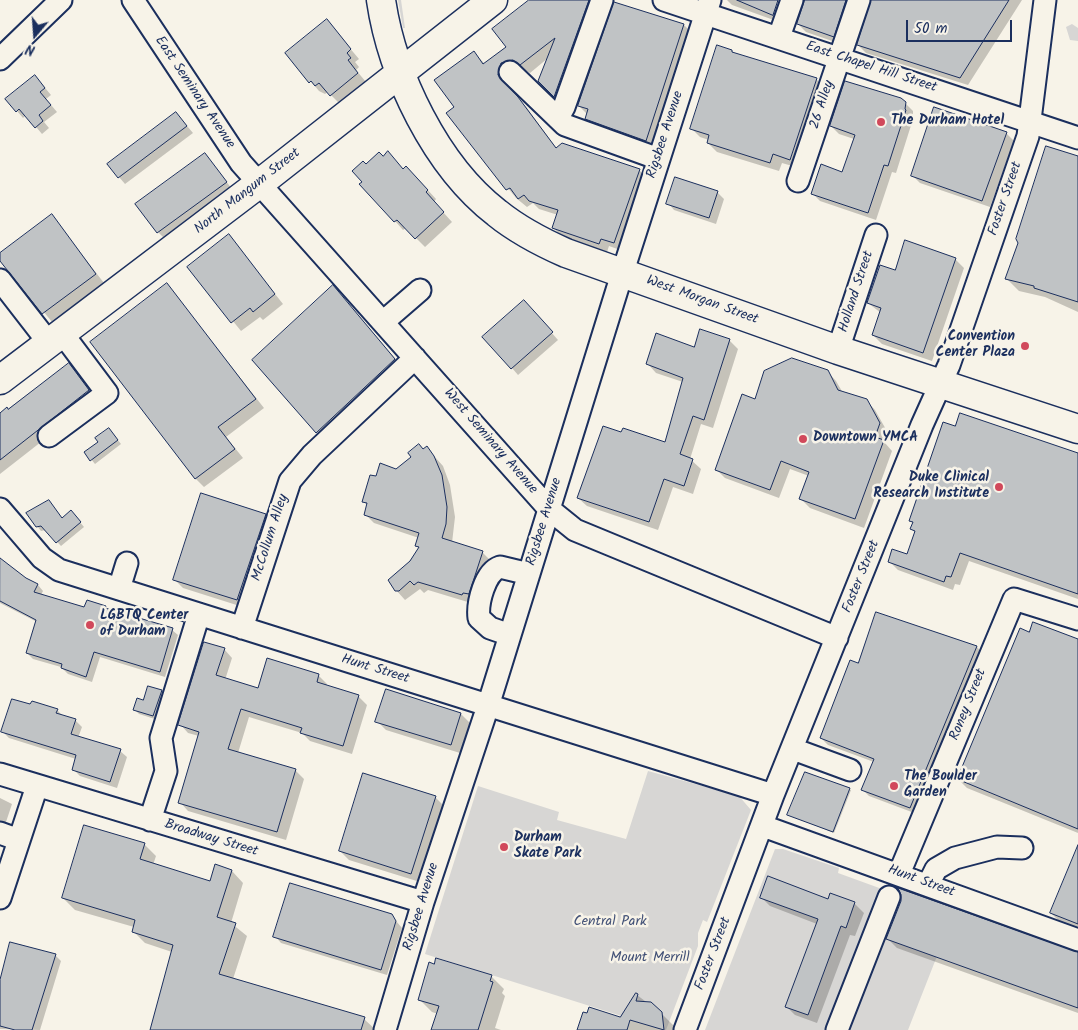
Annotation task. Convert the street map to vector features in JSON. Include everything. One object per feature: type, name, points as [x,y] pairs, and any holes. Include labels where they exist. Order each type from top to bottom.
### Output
[{"type":"main road","name":"West Morgan Street","points":[[381,0],[388,36],[400,73],[424,122],[447,159],[472,189],[496,212],[535,238],[622,273],[838,350],[1078,429]]},
{"type":"main road","name":"North Mangum Street","points":[[0,380],[259,184],[493,0]]},
{"type":"street","points":[[0,59],[61,0]]},
{"type":"street","name":"East Seminary Avenue","points":[[133,0],[226,142],[259,184]]},
{"type":"street","points":[[558,118],[564,107],[602,0]]},
{"type":"street","name":"East Chapel Hill Street","points":[[664,0],[708,7],[779,37],[1078,138]]},
{"type":"street","points":[[779,37],[792,0]]},
{"type":"street","name":"26 Alley","points":[[798,181],[838,57],[859,0]]},
{"type":"street","name":"Foster Street","points":[[685,1030],[773,795],[922,425],[941,384],[1028,136],[1045,0]]},
{"type":"street","name":"Rigsbee Avenue","points":[[385,1030],[423,902],[488,706],[622,273],[708,7]]},
{"type":"street","points":[[510,72],[565,125],[659,159]]},
{"type":"street","name":"West Seminary Avenue","points":[[259,184],[549,509],[575,530],[837,638]]},
{"type":"street","name":"Holland Street","points":[[838,350],[876,235]]},
{"type":"street","points":[[0,280],[107,393],[49,436]]},
{"type":"street","points":[[383,322],[420,290]]},
{"type":"street","name":"McCollum Alley","points":[[242,628],[290,481],[312,455],[415,358]]},
{"type":"street","name":"Hunt Street","points":[[0,509],[50,565],[59,570],[773,795]]},
{"type":"street","points":[[119,589],[127,563]]},
{"type":"street","points":[[510,635],[490,628],[479,618],[486,582],[491,572],[500,567],[529,574]]},
{"type":"street","name":"Roney Street","points":[[899,874],[1014,599],[1078,620]]},
{"type":"street","points":[[150,820],[166,771],[161,738],[199,614]]},
{"type":"street","points":[[793,749],[850,770]]},
{"type":"street","name":"Broadway Street","points":[[0,774],[423,902]]},
{"type":"street","points":[[0,898],[10,836],[37,786]]},
{"type":"street","name":"Hunt Street","points":[[762,826],[928,884],[1078,940]]},
{"type":"street","points":[[928,884],[936,869],[955,858],[997,847],[1022,848]]},
{"type":"street","points":[[837,1030],[889,897]]},
{"type":"green space","points":[[398,0],[401,0],[405,28],[403,28]]},
{"type":"green space","points":[[1072,24],[1078,28],[1078,41],[1070,40],[1066,27]]},
{"type":"green space","name":"Central Park","points":[[648,771],[739,796],[751,810],[707,922],[703,920],[698,933],[698,946],[666,1030],[425,954],[478,786],[559,812],[557,820],[626,839]]},
{"type":"green space","points":[[775,849],[783,849],[839,868],[838,873],[893,893],[879,930],[939,951],[908,1030],[705,1030]]},
{"type":"building","points":[[529,0],[589,0],[554,97],[538,81],[555,38],[520,65],[513,60],[501,63],[498,75],[518,97],[556,148],[562,143],[640,169],[614,243],[601,239],[599,244],[552,228],[558,210],[529,201],[524,195],[518,199],[510,188],[506,190],[446,113],[454,107],[434,80],[474,51],[483,64],[506,47],[492,29]]},
{"type":"building","points":[[737,0],[778,0],[773,15]]},
{"type":"building","points":[[805,0],[846,0],[834,37],[797,24]]},
{"type":"building","points":[[871,0],[1009,0],[960,78],[857,45]]},
{"type":"building","points":[[614,2],[684,24],[646,141],[585,119],[588,109],[578,106]]},
{"type":"building","points":[[327,19],[351,49],[347,53],[351,58],[348,60],[358,73],[330,96],[319,83],[315,86],[311,81],[309,83],[285,53]]},
{"type":"building","points":[[717,45],[732,50],[732,52],[817,78],[790,160],[773,154],[770,163],[707,143],[709,135],[690,129]]},
{"type":"building","points":[[35,75],[45,88],[40,92],[51,105],[39,115],[43,121],[35,128],[19,109],[16,112],[5,99]]},
{"type":"building","points":[[845,81],[901,98],[906,102],[906,110],[888,166],[884,165],[868,213],[811,194],[821,164],[842,172],[855,135],[830,126]]},
{"type":"building","points":[[934,107],[1007,132],[982,201],[911,176]]},
{"type":"building","points":[[176,112],[187,126],[118,178],[107,164]]},
{"type":"building","points":[[1046,146],[1078,156],[1078,302],[1034,288],[1034,286],[1005,279],[1018,243],[1016,239]]},
{"type":"building","points":[[388,151],[403,169],[406,166],[428,190],[426,192],[444,212],[415,239],[397,220],[394,222],[359,184],[362,182],[352,171],[363,161],[366,164],[379,152],[383,156]]},
{"type":"building","points":[[205,153],[227,182],[157,233],[135,204]]},
{"type":"building","points":[[675,177],[718,191],[709,218],[666,204]]},
{"type":"building","points":[[52,214],[96,274],[42,314],[0,261],[0,253]]},
{"type":"building","points":[[229,234],[275,294],[253,312],[250,308],[231,323],[187,267]]},
{"type":"building","points":[[905,240],[956,258],[923,353],[872,335],[881,308],[867,303],[880,265],[895,270]]},
{"type":"building","points":[[167,283],[256,399],[218,427],[235,449],[195,479],[90,342]]},
{"type":"building","points":[[333,285],[395,359],[316,433],[252,360]]},
{"type":"building","points":[[524,300],[553,332],[511,369],[482,337]]},
{"type":"building","points":[[700,329],[730,339],[704,420],[693,416],[680,454],[693,459],[684,486],[664,479],[649,522],[577,498],[603,426],[621,432],[623,428],[665,442],[683,378],[646,364],[656,333],[694,347]]},
{"type":"building","name":"Downtown YMCA","points":[[792,358],[828,370],[838,390],[867,399],[880,423],[875,437],[884,440],[855,519],[799,499],[809,472],[781,461],[770,490],[715,470],[742,394],[755,399],[764,371]]},
{"type":"building","points":[[69,363],[89,390],[0,460],[0,413]]},
{"type":"building","name":"Duke Clinical Research Institute","points":[[960,413],[1078,453],[1078,594],[960,553],[951,577],[946,576],[944,582],[888,562],[892,549],[907,554],[915,531],[910,529],[913,522],[909,521],[943,422],[955,426]]},
{"type":"building","points":[[109,428],[118,440],[90,461],[84,452],[98,442],[95,438]]},
{"type":"building","points":[[419,444],[423,449],[427,446],[434,456],[442,475],[447,507],[446,524],[442,538],[483,551],[469,594],[463,593],[462,595],[418,582],[414,585],[410,581],[399,591],[395,591],[388,580],[410,561],[419,547],[415,546],[419,533],[364,515],[367,503],[362,502],[370,475],[376,476],[380,463],[396,469],[411,457],[408,453]]},
{"type":"building","points":[[201,493],[266,514],[237,600],[173,580]]},
{"type":"building","points":[[49,500],[62,518],[71,510],[81,522],[56,543],[41,526],[36,527],[26,513]]},
{"type":"building","points":[[0,558],[26,578],[38,584],[34,592],[84,607],[87,600],[106,606],[105,608],[173,628],[160,672],[94,652],[86,677],[61,668],[62,664],[26,653],[36,620],[0,601]]},
{"type":"building","points":[[876,612],[977,646],[910,808],[861,790],[874,759],[820,738],[850,660],[858,663]]},
{"type":"building","points":[[1033,622],[1078,639],[1078,829],[957,779],[1020,628],[1029,632]]},
{"type":"building","points":[[204,642],[225,648],[216,675],[258,688],[267,658],[319,674],[317,682],[359,695],[343,746],[300,733],[302,728],[241,709],[228,749],[296,769],[277,832],[178,803],[199,732],[178,725]]},
{"type":"building","points":[[148,686],[162,690],[153,716],[133,710],[137,698],[143,700]]},
{"type":"building","points":[[386,689],[461,713],[451,745],[375,722]]},
{"type":"building","points":[[12,699],[30,704],[32,701],[58,709],[56,713],[76,719],[71,734],[121,749],[110,782],[72,770],[76,755],[1,732]]},
{"type":"building","points":[[805,772],[850,788],[833,832],[787,815]]},
{"type":"building","points":[[363,773],[436,796],[411,874],[339,851]]},
{"type":"building","points":[[84,825],[145,843],[140,859],[210,881],[215,864],[232,870],[217,917],[236,923],[219,974],[365,1017],[361,1030],[150,1030],[173,945],[132,932],[135,920],[62,898]]},
{"type":"building","points":[[1078,845],[1078,924],[1050,913]]},
{"type":"building","points":[[768,876],[828,899],[830,893],[855,902],[846,928],[841,926],[808,1015],[785,1007],[818,919],[760,898]]},
{"type":"building","points":[[290,883],[392,914],[396,921],[381,970],[273,937]]},
{"type":"building","points":[[898,888],[1078,952],[1078,1008],[886,939],[901,901]]},
{"type":"building","points":[[10,942],[56,954],[32,1030],[15,1030],[0,1026],[0,980]]},
{"type":"building","points":[[436,958],[492,975],[490,981],[493,982],[478,1030],[431,1030],[439,1006],[418,1000],[429,962],[434,964]]},
{"type":"building","points":[[636,993],[638,994],[636,1001],[651,1002],[662,1012],[664,1030],[630,1020],[627,1030],[577,1030],[583,1012],[587,1013],[589,1007],[620,1017]]},
{"type":"place","name":"The Durham Hotel","points":[[881,122]]},
{"type":"place","name":"Convention Center Plaza","points":[[1025,346]]},
{"type":"place","name":"Downtown YMCA","points":[[803,439]]},
{"type":"place","name":"Duke Clinical Research Institute","points":[[999,487]]},
{"type":"place","name":"LGBTQ Center of Durham","points":[[90,625]]},
{"type":"place","name":"The Boulder Garden","points":[[894,786]]},
{"type":"place","name":"Durham Skate Park","points":[[504,847]]},
{"type":"park label","name":"Mount Merrill","points":[[650,959]]}]
